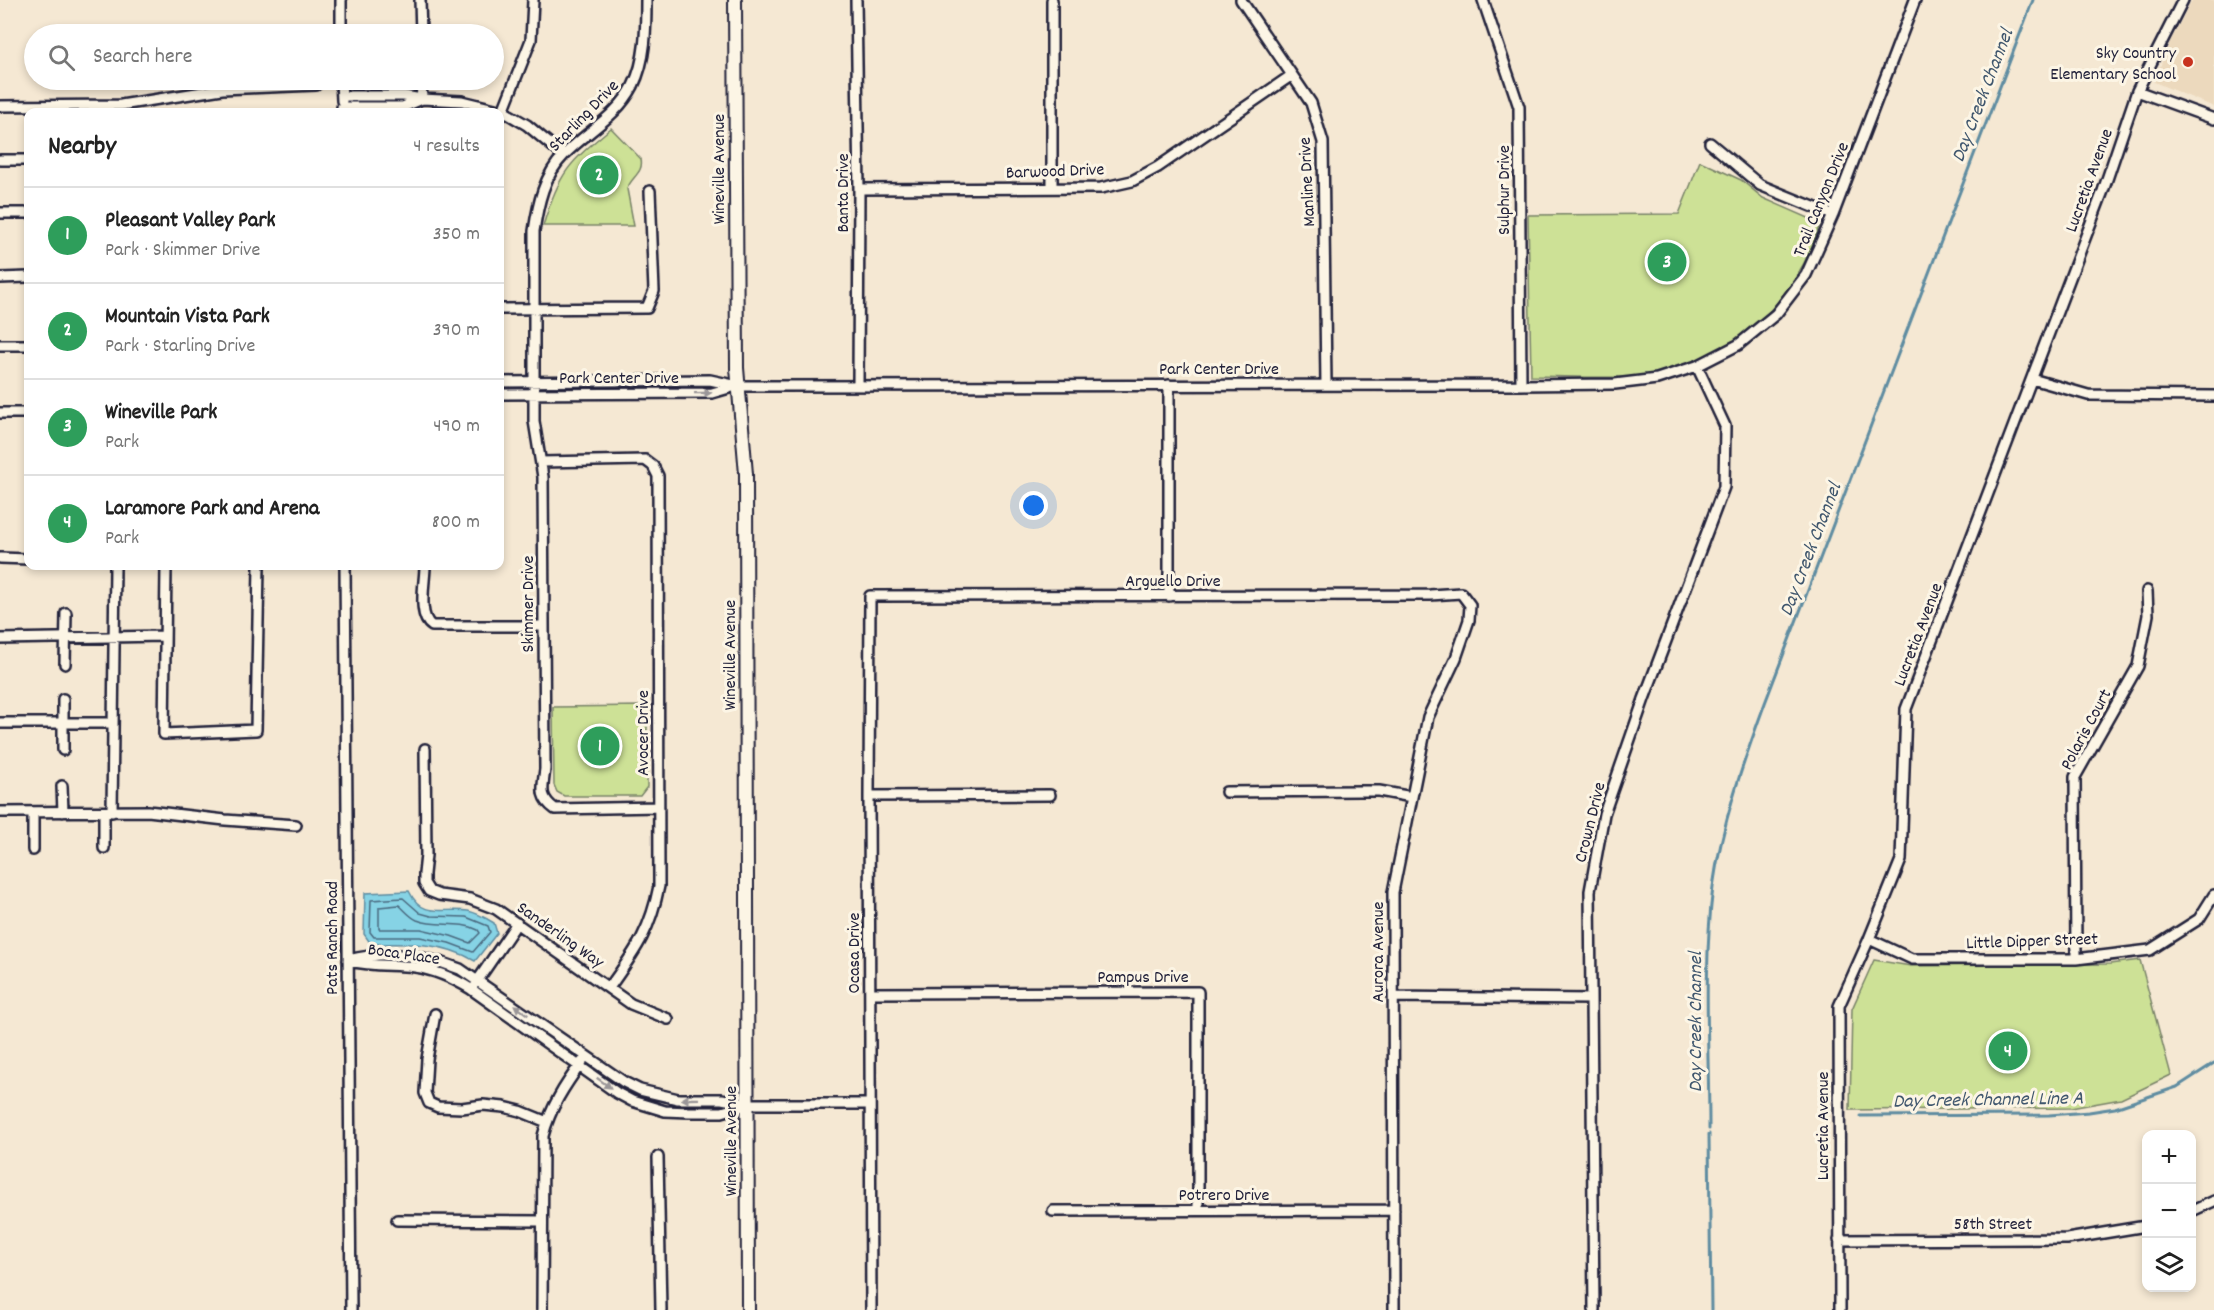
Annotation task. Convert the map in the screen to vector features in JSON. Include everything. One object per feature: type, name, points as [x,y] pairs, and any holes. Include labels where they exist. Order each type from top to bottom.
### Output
[{"type":"main road","name":"Wineville Avenue","points":[[735,0],[738,386],[746,474],[748,1310]]},
{"type":"street","points":[[341,0],[341,24]]},
{"type":"street","points":[[420,0],[421,24]]},
{"type":"street","points":[[504,108],[531,40],[533,0]]},
{"type":"street","name":"Starling Drive","points":[[534,394],[534,231],[537,210],[551,173],[563,155],[599,127],[632,87],[641,66],[645,48],[646,0]]},
{"type":"street","name":"Banta Drive","points":[[856,0],[860,189],[858,385]]},
{"type":"street","points":[[1052,0],[1052,188]]},
{"type":"street","name":"Manline Drive","points":[[1241,0],[1311,103],[1325,152],[1326,385]]},
{"type":"street","name":"Sulphur Drive","points":[[1483,0],[1519,107],[1521,385]]},
{"type":"street","name":"Trail Canyon Drive","points":[[1697,366],[1738,345],[1776,314],[1806,275],[1833,215],[1915,0]]},
{"type":"street","name":"Lucretia Avenue","points":[[1840,1310],[1839,1006],[1901,860],[1906,709],[2103,191],[2137,91],[2183,0]]},
{"type":"street","name":"Barwood Drive","points":[[860,189],[1101,188],[1132,180],[1158,167],[1292,75]]},
{"type":"street","points":[[126,108],[217,90]]},
{"type":"street","points":[[342,90],[342,108]]},
{"type":"street","points":[[422,90],[422,99]]},
{"type":"street","points":[[2137,91],[2214,119]]},
{"type":"street","points":[[342,96],[404,96],[462,101],[491,108]]},
{"type":"street","points":[[383,108],[403,107],[422,99]]},
{"type":"street","points":[[0,106],[81,108]]},
{"type":"street","points":[[504,112],[527,125],[563,155]]},
{"type":"street","points":[[1710,143],[1760,185],[1833,215]]},
{"type":"street","points":[[0,160],[24,160]]},
{"type":"street","points":[[504,309],[647,308],[654,291],[650,191]]},
{"type":"street","points":[[0,213],[24,213]]},
{"type":"street","points":[[0,278],[24,277]]},
{"type":"street","points":[[0,345],[24,345]]},
{"type":"street","name":"Park Center Drive","points":[[504,382],[710,380],[738,386],[1615,384],[1657,379],[1697,366]]},
{"type":"street","name":"Crown Drive","points":[[1594,1310],[1590,891],[1604,814],[1644,699],[1724,488],[1725,426],[1697,366]]},
{"type":"street","points":[[2032,379],[2088,395],[2214,396]]},
{"type":"street","points":[[1169,385],[1169,596]]},
{"type":"street","name":"Park Center Drive","points":[[504,394],[712,393],[738,386]]},
{"type":"street","name":"Skimmer Drive","points":[[534,394],[535,432],[541,462],[544,626],[543,795],[547,803],[555,809],[659,807]]},
{"type":"street","points":[[0,413],[24,413]]},
{"type":"street","name":"Avocer Drive","points":[[541,462],[645,460],[653,466],[658,476],[659,886],[655,910],[646,933],[609,988]]},
{"type":"street","points":[[0,558],[24,559]]},
{"type":"street","points":[[104,848],[113,723],[115,570]]},
{"type":"street","points":[[166,570],[164,734],[256,730],[259,570]]},
{"type":"street","name":"Pats Ranch Road","points":[[345,570],[351,1310]]},
{"type":"street","points":[[424,570],[423,609],[427,623],[432,626],[544,626]]},
{"type":"street","name":"Polaris Court","points":[[2076,959],[2075,777],[2138,666],[2148,615],[2147,591]]},
{"type":"street","name":"Arguello Drive","points":[[870,596],[1430,595],[1461,592],[1470,605]]},
{"type":"street","name":"Ocasa Drive","points":[[870,596],[871,1310]]},
{"type":"street","name":"Aurora Avenue","points":[[1394,1310],[1394,892],[1428,717],[1456,658],[1469,620],[1470,605]]},
{"type":"street","points":[[65,664],[66,613]]},
{"type":"street","points":[[0,639],[164,636]]},
{"type":"street","points":[[63,699],[65,723],[63,750]]},
{"type":"street","points":[[0,723],[113,723]]},
{"type":"street","name":"Sanderling Way","points":[[425,749],[424,883],[429,891],[439,895],[457,896],[481,902],[496,909],[631,1004],[668,1019]]},
{"type":"street","points":[[62,786],[63,812]]},
{"type":"street","points":[[1226,792],[1379,791],[1412,797]]},
{"type":"street","points":[[869,796],[1050,795]]},
{"type":"street","points":[[0,812],[148,811],[296,825]]},
{"type":"street","points":[[33,812],[33,850]]},
{"type":"street","name":"Little Dipper Street","points":[[1869,939],[1911,959],[2076,959],[2150,950],[2199,919],[2214,895]]},
{"type":"street","points":[[471,989],[517,923]]},
{"type":"street","name":"Boca Place","points":[[348,960],[370,955],[417,955],[439,960],[460,969],[478,980],[583,1061],[617,1093],[645,1106],[665,1111],[722,1112],[748,1104]]},
{"type":"street","name":"Boca Place","points":[[348,960],[371,966],[409,966],[436,971],[471,989],[583,1061],[640,1090],[659,1096],[678,1099],[722,1099],[748,1104],[870,1104]]},
{"type":"street","name":"Pampus Drive","points":[[870,993],[1198,992],[1198,1210]]},
{"type":"street","points":[[1394,997],[1591,999]]},
{"type":"street","points":[[435,1014],[427,1059],[425,1093],[429,1103],[438,1107],[462,1108],[483,1105],[504,1107],[547,1122]]},
{"type":"street","points":[[542,1310],[542,1148],[547,1122],[557,1099],[583,1061]]},
{"type":"street","points":[[658,1158],[661,1310]]},
{"type":"street","points":[[2196,1209],[2214,1200]]},
{"type":"street","name":"Potrero Drive","points":[[1053,1212],[1394,1210]]},
{"type":"street","points":[[396,1220],[542,1221]]},
{"type":"street","name":"58th Street","points":[[1839,1240],[2067,1239],[2142,1227]]},
{"type":"shaded area","name":"Sky Country Elementary School","points":[[2192,0],[2214,0],[2214,107],[2154,82],[2170,42]]},
{"type":"green space","points":[[611,128],[641,159],[641,168],[627,189],[634,226],[543,226],[560,180],[575,160]]},
{"type":"green space","points":[[1700,161],[1741,180],[1763,198],[1820,223],[1812,247],[1785,292],[1749,331],[1704,360],[1680,369],[1626,377],[1531,376],[1528,215],[1679,214]]},
{"type":"green space","points":[[647,706],[647,787],[640,796],[564,796],[557,792],[554,785],[553,707]]},
{"type":"green space","points":[[1874,960],[1911,966],[2110,964],[2140,960],[2171,1075],[2121,1099],[2071,1108],[1850,1110],[1852,1009]]},
{"type":"water","points":[[409,891],[421,906],[427,909],[468,911],[494,923],[497,933],[475,961],[438,947],[412,944],[371,944],[364,934],[365,893]]},
{"type":"waterway","name":"Day Creek Channel","points":[[1709,1129],[1707,978],[1710,917],[1717,863],[1734,794],[1765,703],[2033,0]]},
{"type":"waterway","name":"Day Creek Channel Line A","points":[[1860,1116],[2049,1115],[2089,1112],[2115,1108],[2177,1087],[2214,1063]]},
{"type":"waterway","name":"Day Creek Channel","points":[[1709,1134],[1711,1310]]},
{"type":"place","name":"Sky Country Elementary School","points":[[2188,62]]},
{"type":"place","name":"Mountain Vista Park","points":[[599,175]]},
{"type":"place","name":"Wineville Park","points":[[1667,262]]},
{"type":"place","name":"Pleasant Valley Park","points":[[600,746]]},
{"type":"place","name":"Laramore Park and Arena","points":[[2008,1051]]}]
